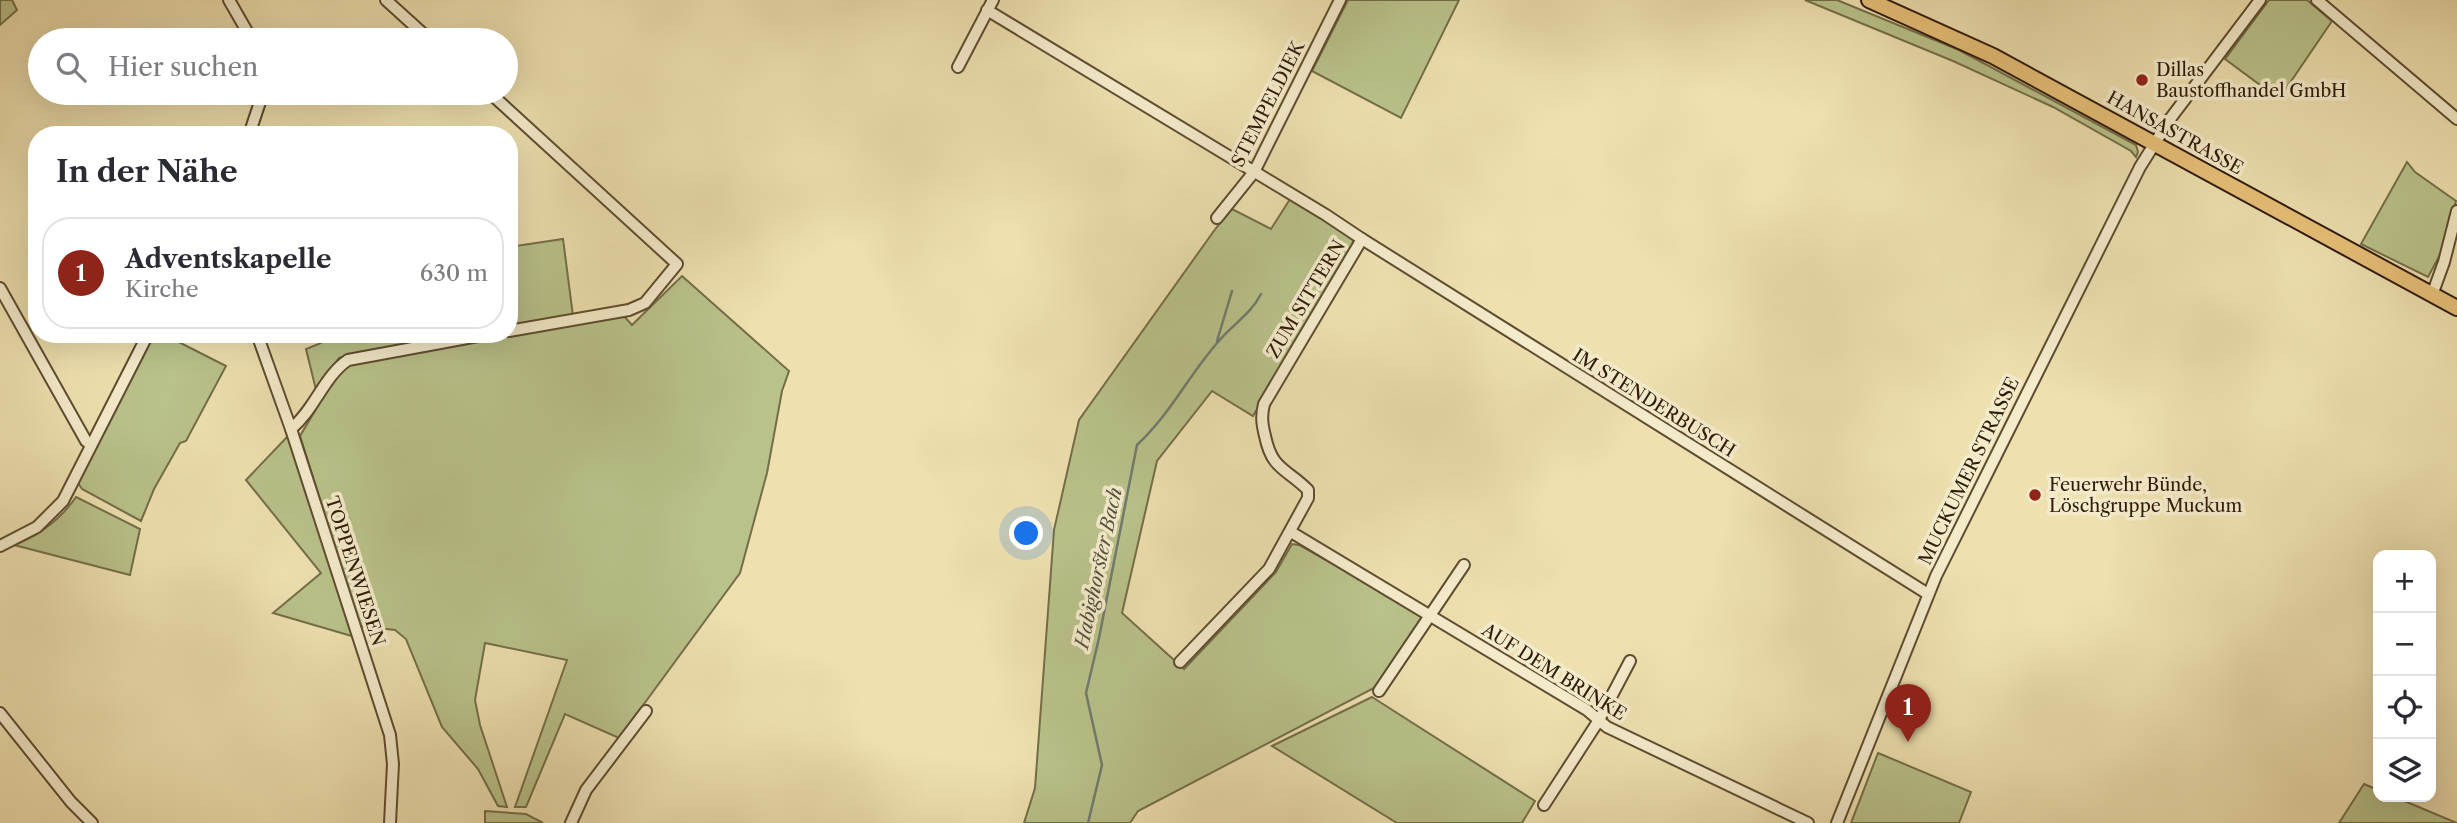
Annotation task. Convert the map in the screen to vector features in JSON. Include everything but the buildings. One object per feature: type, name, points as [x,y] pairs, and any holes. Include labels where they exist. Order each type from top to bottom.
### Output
[{"type":"main road","name":"HANSASTRASSE","points":[[1870,0],[1993,56],[2457,308]]},
{"type":"street","points":[[229,0],[245,28]]},
{"type":"street","points":[[386,0],[417,28]]},
{"type":"street","name":"STEMPELDIEK","points":[[1217,218],[1254,172],[1340,0]]},
{"type":"street","name":"MUCKUMER STRASSE","points":[[1837,823],[1928,594],[2140,167],[2171,119],[2260,0]]},
{"type":"street","points":[[2316,0],[2457,119]]},
{"type":"street","points":[[958,67],[990,5]]},
{"type":"street","name":"ZUM SITTERN","points":[[990,5],[1362,239],[1264,404],[1261,416],[1268,454],[1308,490],[1308,498],[1269,569],[1180,663]]},
{"type":"street","points":[[252,126],[259,105]]},
{"type":"street","points":[[503,105],[677,264],[645,303],[629,310],[518,329]]},
{"type":"street","points":[[2432,295],[2457,211]]},
{"type":"street","name":"IM STENDERBUSCH","points":[[1362,239],[1928,594]]},
{"type":"street","points":[[0,288],[28,338]]},
{"type":"street","points":[[31,343],[90,444]]},
{"type":"street","points":[[0,546],[37,527],[52,514],[71,488],[90,444],[143,343]]},
{"type":"street","name":"TOPPENWIESEN","points":[[260,343],[292,429],[390,735],[393,764],[390,823]]},
{"type":"street","points":[[292,429],[305,418],[335,372],[348,360],[440,343]]},
{"type":"street","name":"AUF DEM BRINKE","points":[[1291,532],[1587,710],[1626,738],[1808,823]]},
{"type":"street","points":[[1379,691],[1464,565]]},
{"type":"street","points":[[1544,805],[1599,720],[1630,661]]},
{"type":"street","points":[[571,823],[586,790],[646,712]]},
{"type":"street","points":[[0,713],[71,802],[92,823]]},
{"type":"green space","points":[[0,0],[12,0],[17,10],[0,25]]},
{"type":"green space","points":[[1348,0],[1459,0],[1401,118],[1312,71]]},
{"type":"green space","points":[[1805,0],[1837,0],[1959,50],[2136,145],[2136,157],[2131,151],[2053,107],[1953,61]]},
{"type":"green space","points":[[2269,0],[2307,0],[2332,21],[2279,99],[2225,59]]},
{"type":"green space","points":[[2407,162],[2415,172],[2456,201],[2442,251],[2428,277],[2361,244]]},
{"type":"green space","points":[[1290,199],[1354,238],[1349,256],[1253,416],[1212,391],[1157,461],[1122,613],[1184,669],[1276,572],[1292,544],[1299,545],[1425,616],[1374,688],[1138,811],[1130,823],[1024,823],[1035,788],[1054,530],[1079,420],[1232,209],[1271,229]]},
{"type":"green space","points":[[563,239],[573,316],[518,325],[518,246]]},
{"type":"green space","points":[[682,276],[789,371],[782,391],[767,473],[740,573],[619,738],[565,714],[526,807],[515,807],[567,660],[485,643],[475,700],[480,725],[507,807],[498,806],[478,769],[442,727],[406,639],[395,630],[360,626],[300,436],[337,374],[348,365],[463,343],[518,343],[518,333],[623,315],[632,325]]},
{"type":"green space","points":[[149,343],[181,343],[226,366],[186,441],[180,443],[154,489],[141,521],[82,489],[78,483]]},
{"type":"green space","points":[[321,343],[408,344],[339,358],[316,390],[306,349]]},
{"type":"green space","points":[[288,436],[355,637],[273,613],[321,573],[246,480]]},
{"type":"green space","points":[[76,497],[140,529],[130,575],[14,545],[49,526]]},
{"type":"green space","points":[[1372,697],[1535,801],[1522,823],[1397,823],[1272,746]]},
{"type":"green space","points":[[1878,753],[1971,792],[1959,823],[1851,823]]},
{"type":"green space","points":[[2364,784],[2373,788],[2373,802],[2407,802],[2457,823],[2339,823]]},
{"type":"green space","points":[[485,811],[526,814],[543,823],[485,823]]},
{"type":"waterway","name":"Habighorster Bach","points":[[1217,341],[1232,291]]},
{"type":"waterway","name":"Habighorster Bach","points":[[1088,823],[1102,765],[1086,693],[1137,445],[1160,420],[1207,355],[1252,308],[1261,294]]},
{"type":"place","name":"Dillas Baustoffhandel GmbH","points":[[2142,80]]},
{"type":"place","name":"Feuerwehr Bünde, Löschgruppe Muckum","points":[[2035,495]]},
{"type":"place","name":"Adventskapelle","points":[[1908,742]]}]
